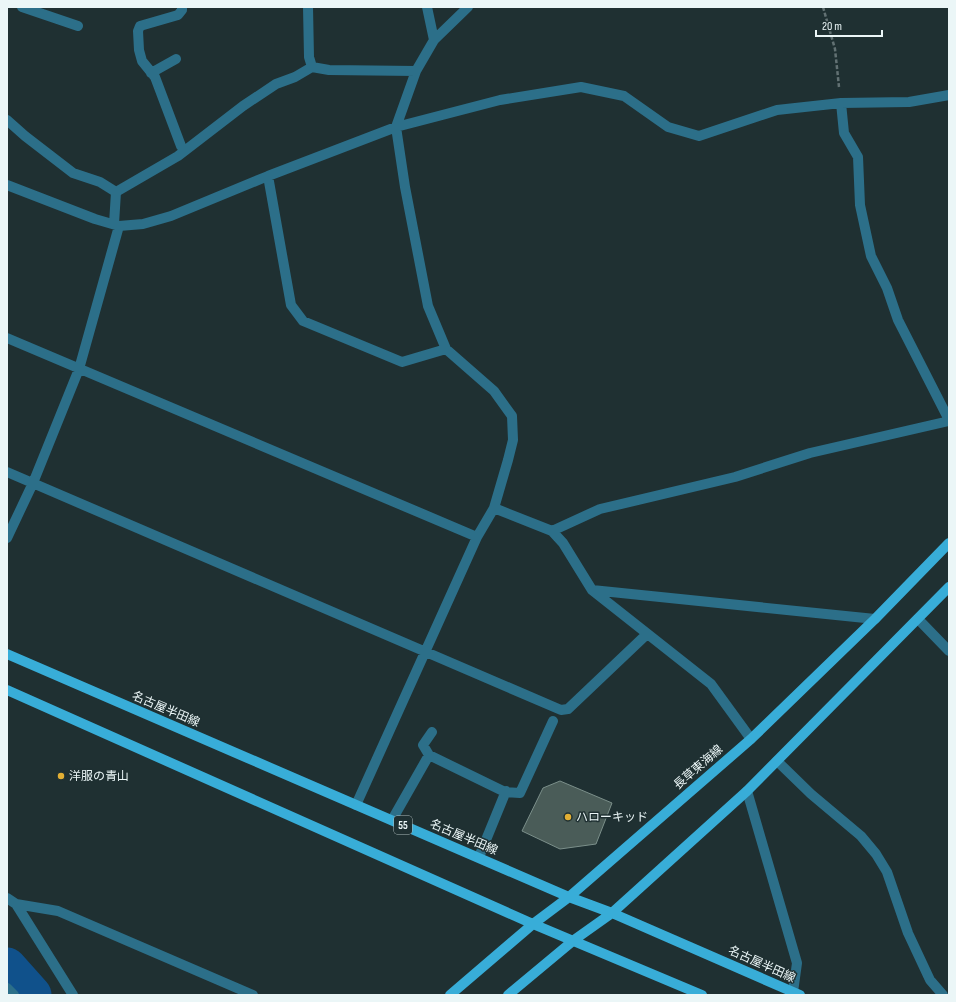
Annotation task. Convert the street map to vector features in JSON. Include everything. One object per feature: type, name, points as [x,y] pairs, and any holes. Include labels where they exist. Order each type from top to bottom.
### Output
[{"type":"main road","name":"長草東海線","points":[[450,995],[533,924],[570,896],[751,739],[875,619],[949,543]]},
{"type":"main road","points":[[508,995],[574,940],[612,913],[747,791],[949,588]]},
{"type":"main road","name":"名古屋半田線","points":[[7,654],[797,993]]},
{"type":"main road","points":[[7,690],[533,924],[702,995]]},
{"type":"street","points":[[22,7],[78,26]]},
{"type":"street","points":[[182,7],[182,10],[178,15],[140,26],[138,31],[139,50],[142,61],[155,77],[181,146],[185,150]]},
{"type":"street","points":[[308,7],[310,57],[312,67]]},
{"type":"street","points":[[427,7],[434,40]]},
{"type":"street","points":[[356,805],[478,537],[494,508],[513,440],[512,416],[494,391],[446,349],[428,306],[405,187],[396,126],[416,71],[434,40],[468,7]]},
{"type":"street","points":[[151,73],[176,59]]},
{"type":"street","points":[[116,192],[185,150],[243,106],[276,84],[295,77],[312,67],[329,70],[416,71]]},
{"type":"street","points":[[7,185],[95,219],[117,225],[143,224],[171,216],[396,126],[500,100],[581,87],[624,96],[668,127],[699,136],[777,110],[841,103],[909,102],[949,95]]},
{"type":"street","points":[[552,531],[600,509],[735,476],[810,452],[949,420],[898,320],[887,288],[871,256],[860,205],[858,157],[844,133],[841,103]]},
{"type":"street","points":[[7,120],[25,136],[73,172],[100,182],[116,192]]},
{"type":"street","points":[[268,176],[291,306],[303,321],[402,362],[446,349]]},
{"type":"street","points":[[7,538],[33,483],[79,369],[117,225],[116,192]]},
{"type":"street","points":[[7,338],[478,537]]},
{"type":"street","points":[[7,472],[561,710],[568,709],[647,634]]},
{"type":"street","points":[[494,508],[552,531],[563,543],[592,590],[711,684],[751,739]]},
{"type":"street","points":[[592,590],[875,619]]},
{"type":"street","points":[[918,619],[949,651]]},
{"type":"street","points":[[432,732],[424,745],[429,755],[506,791],[520,793],[553,721]]},
{"type":"street","points":[[392,820],[429,754]]},
{"type":"street","points":[[777,761],[811,794],[861,836],[876,854],[887,872],[908,932],[930,980],[943,995]]},
{"type":"street","points":[[478,857],[506,791]]},
{"type":"street","points":[[747,791],[797,963],[797,993]]},
{"type":"street","points":[[7,898],[16,904],[58,911],[253,995]]},
{"type":"street","points":[[16,904],[73,995]]},
{"type":"street","points":[[7,988],[14,995]]},
{"type":"path","points":[[823,7],[835,49],[841,103]]},
{"type":"building","name":"ハローキッド","points":[[560,781],[612,803],[596,844],[560,849],[522,831],[543,788]]},
{"type":"waterway","points":[[7,967],[32,995]]},
{"type":"place","name":"洋服の青山","points":[[61,776]]},
{"type":"place","name":"ハローキッド","points":[[568,817]]}]
